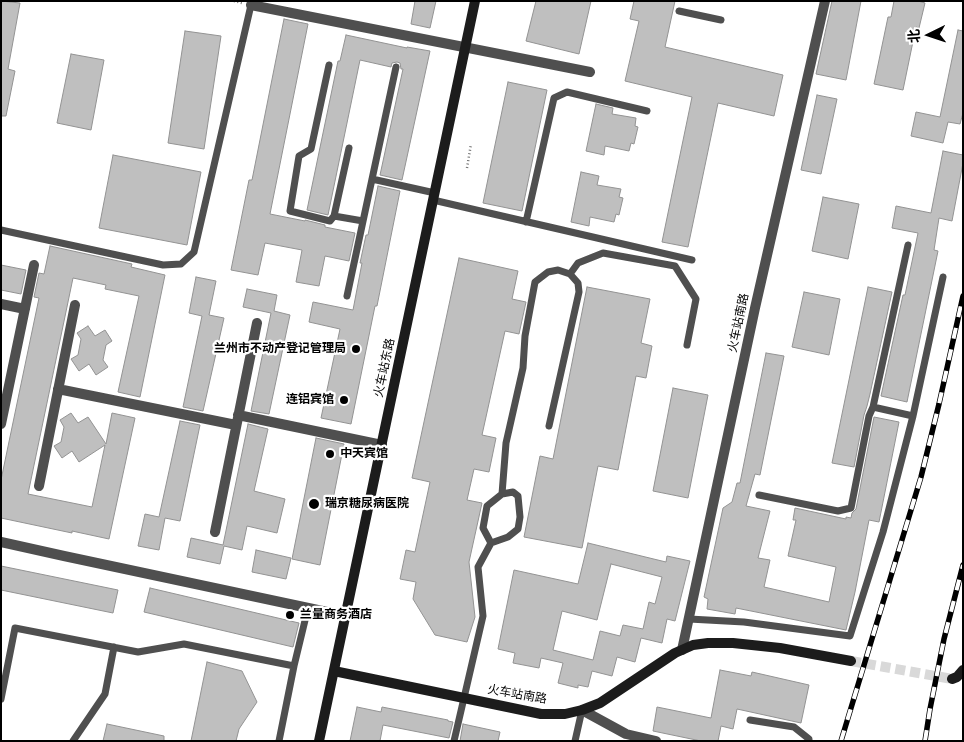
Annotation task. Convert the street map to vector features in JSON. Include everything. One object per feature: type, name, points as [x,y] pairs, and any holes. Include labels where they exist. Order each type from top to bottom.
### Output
[{"type":"main road","name":"火车站东路","points":[[319,741],[475,1]]},
{"type":"main road","name":"火车站南路","points":[[334,671],[541,714],[564,714],[600,703],[675,653],[693,645],[733,644],[780,648],[851,661]]},
{"type":"main road","points":[[963,670],[958,677],[952,679],[963,682]]},
{"type":"street","name":"火车站南路","points":[[682,650],[755,308],[825,1]]},
{"type":"street","points":[[251,5],[590,72]]},
{"type":"street","points":[[1,424],[6,379],[25,309],[34,266]]},
{"type":"street","points":[[1,304],[25,309]]},
{"type":"street","points":[[39,486],[75,305]]},
{"type":"street","points":[[215,532],[257,323]]},
{"type":"street","points":[[58,389],[382,445]]},
{"type":"street","points":[[1,542],[346,616]]},
{"type":"street","points":[[582,710],[626,734],[656,741]]},
{"type":"lane","points":[[1,230],[163,265],[181,264],[194,252],[251,5]]},
{"type":"lane","points":[[679,11],[721,20]]},
{"type":"lane","points":[[329,66],[311,149],[299,156],[290,211],[330,221],[334,216],[349,148]]},
{"type":"lane","points":[[347,296],[396,67]]},
{"type":"lane","points":[[526,222],[554,98],[567,92],[648,111]]},
{"type":"lane","points":[[372,180],[526,222],[692,260]]},
{"type":"lane","points":[[334,216],[363,221]]},
{"type":"lane","points":[[759,495],[838,511],[851,508],[869,416],[873,407],[908,245]]},
{"type":"lane","points":[[570,274],[578,263],[603,253],[675,266],[696,299],[687,344]]},
{"type":"lane","points":[[502,494],[506,443],[523,368],[525,336],[535,282],[548,272],[558,270],[570,274],[578,283],[578,292],[549,426]]},
{"type":"lane","points":[[689,619],[744,622],[850,636],[883,532],[912,416],[943,277]]},
{"type":"lane","points":[[873,407],[912,416]]},
{"type":"lane","points":[[454,741],[483,616],[478,567],[491,542],[508,537],[518,529],[520,517],[518,496],[513,492],[502,494],[487,506],[483,528],[491,542]]},
{"type":"lane","points":[[279,741],[308,608]]},
{"type":"lane","points":[[1,699],[15,628],[138,652],[184,644],[294,666]]},
{"type":"lane","points":[[73,741],[105,694],[114,647]]},
{"type":"lane","points":[[575,741],[582,710]]},
{"type":"lane","points":[[750,720],[794,727],[809,741]]},
{"type":"path","points":[[467,168],[471,144]]},
{"type":"building","points":[[1,1],[20,3],[8,69],[15,71],[6,116],[1,116]]},
{"type":"building","points":[[415,1],[436,1],[430,28],[411,24]]},
{"type":"building","points":[[536,1],[591,1],[579,54],[526,41]]},
{"type":"building","points":[[634,1],[675,1],[665,47],[783,75],[774,116],[718,103],[688,247],[662,242],[692,97],[625,81],[639,21],[630,19]]},
{"type":"building","points":[[832,1],[861,1],[846,80],[816,74]]},
{"type":"building","points":[[894,1],[918,1],[925,3],[919,28],[916,27],[903,90],[874,84],[888,17],[891,17]]},
{"type":"building","points":[[284,19],[308,24],[270,214],[305,220],[325,225],[325,227],[355,233],[349,261],[325,256],[319,286],[296,282],[302,250],[265,243],[258,275],[231,270],[249,180],[252,180]]},
{"type":"building","points":[[958,30],[963,31],[963,113],[960,124],[948,122],[943,143],[911,136],[916,112],[940,117]]},
{"type":"building","points":[[185,31],[221,36],[204,149],[168,143]]},
{"type":"building","points":[[346,35],[430,51],[402,180],[380,175],[403,69],[401,69],[400,63],[397,62],[392,63],[391,67],[360,60],[328,215],[307,210],[338,61],[340,61]]},
{"type":"building","points":[[71,54],[104,60],[91,130],[57,123]]},
{"type":"building","points":[[508,82],[547,90],[522,211],[483,203]]},
{"type":"building","points":[[817,95],[837,99],[821,174],[801,170]]},
{"type":"building","points":[[596,104],[613,108],[612,114],[636,118],[635,126],[638,127],[634,144],[631,143],[629,151],[605,146],[604,155],[586,151]]},
{"type":"building","points":[[943,151],[963,155],[963,163],[952,221],[939,218],[934,250],[938,251],[907,402],[881,396],[918,233],[892,228],[896,206],[931,213]]},
{"type":"building","points":[[113,155],[201,172],[187,245],[99,228]]},
{"type":"building","points":[[581,172],[599,176],[597,185],[621,189],[619,197],[623,198],[619,215],[616,214],[614,222],[590,217],[589,226],[571,222]]},
{"type":"building","points":[[378,186],[400,191],[351,424],[321,418],[340,329],[309,322],[313,302],[353,310],[362,263],[360,263]]},
{"type":"building","points":[[823,197],[859,204],[848,259],[812,251]]},
{"type":"building","points":[[50,246],[132,264],[131,267],[165,275],[140,397],[118,392],[139,296],[105,289],[106,285],[73,278],[28,494],[92,507],[105,445],[79,462],[72,451],[62,458],[54,446],[61,442],[64,427],[60,420],[71,413],[78,423],[88,417],[106,444],[112,413],[135,418],[109,539],[1,518],[1,480],[39,298],[34,297],[39,273],[44,274]]},
{"type":"building","points":[[459,258],[518,271],[512,299],[526,302],[519,334],[505,331],[482,435],[496,438],[489,472],[474,469],[467,500],[482,503],[469,562],[475,617],[467,642],[435,635],[413,599],[416,582],[400,579],[406,550],[415,552],[430,482],[412,478]]},
{"type":"building","points":[[1,265],[26,270],[21,294],[1,290]]},
{"type":"building","points":[[196,277],[216,281],[209,315],[224,318],[203,411],[183,407],[202,316],[189,313]]},
{"type":"building","points":[[587,287],[650,299],[641,343],[652,346],[646,378],[636,376],[618,470],[598,466],[582,548],[524,537],[540,456],[553,459]]},
{"type":"building","points":[[868,287],[892,292],[854,467],[832,463]]},
{"type":"building","points":[[247,289],[277,295],[274,311],[290,315],[269,414],[251,411],[271,313],[243,307]]},
{"type":"building","points":[[804,292],[840,299],[829,355],[792,347]]},
{"type":"building","points":[[88,326],[95,336],[105,330],[112,341],[106,345],[103,360],[108,367],[96,375],[89,364],[79,371],[71,359],[78,355],[81,339],[77,333]]},
{"type":"building","points":[[766,353],[784,356],[760,475],[755,474],[746,506],[770,511],[758,558],[770,560],[764,587],[829,602],[836,567],[788,556],[796,520],[793,520],[795,508],[846,519],[846,517],[851,518],[852,513],[856,509],[874,417],[899,422],[879,522],[869,520],[846,630],[736,608],[735,614],[707,609],[708,599],[704,597],[723,508],[732,502],[737,483],[740,483]]},
{"type":"building","points":[[673,388],[708,395],[688,498],[653,491]]},
{"type":"building","points":[[180,421],[200,425],[180,521],[165,518],[159,550],[138,546],[145,514],[159,517]]},
{"type":"building","points":[[248,424],[268,429],[254,491],[285,499],[277,533],[247,526],[242,550],[224,546],[220,564],[187,557],[191,538],[223,545]]},
{"type":"building","points":[[316,438],[344,444],[320,565],[292,559]]},
{"type":"building","points":[[588,543],[666,562],[667,556],[690,561],[675,621],[667,619],[662,643],[641,638],[635,662],[617,657],[612,676],[592,671],[588,687],[578,685],[578,688],[558,683],[563,663],[541,658],[539,668],[513,663],[515,653],[498,649],[514,570],[578,584]],"holes":[[[611,564],[662,577],[655,604],[649,602],[643,629],[623,625],[620,636],[600,631],[593,660],[553,650],[562,611],[597,620]]]},
{"type":"building","points":[[256,550],[291,558],[286,579],[252,572]]},
{"type":"building","points":[[1,566],[118,590],[113,613],[1,590]]},
{"type":"building","points":[[150,588],[299,623],[293,647],[144,612]]},
{"type":"building","points":[[207,662],[242,671],[257,702],[239,729],[236,741],[191,741]]},
{"type":"building","points":[[720,670],[751,676],[752,672],[809,685],[801,723],[737,709],[733,729],[721,726],[718,741],[701,741],[653,731],[657,707],[711,718]]},
{"type":"building","points":[[357,707],[381,712],[382,707],[453,722],[449,738],[383,725],[380,741],[350,741]]},
{"type":"building","points":[[107,724],[164,736],[164,741],[103,741]]},
{"type":"building","points":[[463,724],[500,732],[498,741],[460,741]]},
{"type":"tunnel","points":[[851,661],[952,679]]},
{"type":"railway","points":[[841,741],[921,477],[963,296]]},
{"type":"railway","points":[[925,741],[944,639],[963,565]]},
{"type":"place","name":"兰州市不动产登记管理局","points":[[356,349]]},
{"type":"place","name":"连铝宾馆","points":[[344,400]]},
{"type":"place","name":"中天宾馆","points":[[330,454]]},
{"type":"place","name":"瑞京糖尿病医院","points":[[314,504]]},
{"type":"place","name":"兰量商务酒店","points":[[290,615]]}]
